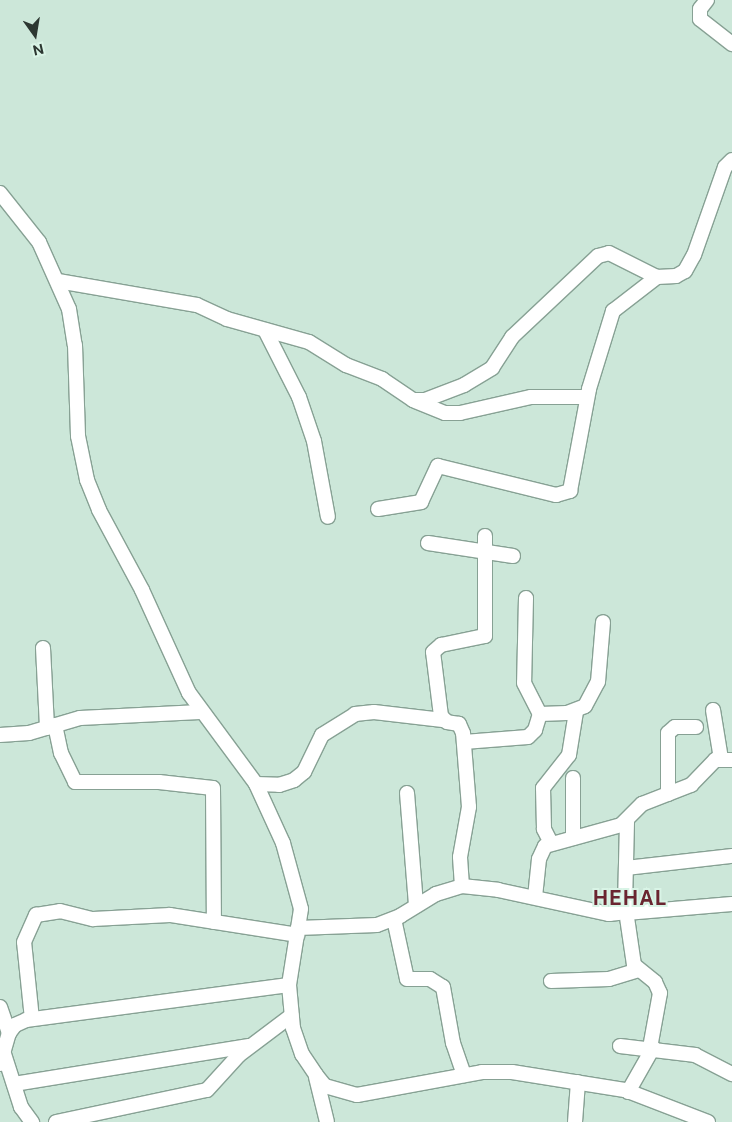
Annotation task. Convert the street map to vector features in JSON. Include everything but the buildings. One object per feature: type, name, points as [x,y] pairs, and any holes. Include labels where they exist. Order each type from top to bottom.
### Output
[{"type":"street","points":[[707,0],[700,8],[700,19],[732,44]]},
{"type":"street","points":[[412,400],[441,395],[488,372],[512,337],[598,256],[608,253],[657,277],[676,276],[687,269],[725,167],[732,160]]},
{"type":"street","points":[[0,193],[39,242],[58,281],[69,310],[74,334],[78,436],[88,480],[104,521],[138,582],[173,664],[200,712],[256,784],[283,843],[299,895],[297,931],[289,985],[295,1037],[316,1075],[325,1086],[357,1095],[464,1075],[512,1072],[628,1092],[705,1121]]},
{"type":"street","points":[[378,509],[421,502],[438,466],[556,496],[564,494],[573,484],[587,398],[613,311],[657,277]]},
{"type":"street","points":[[58,281],[186,301],[227,319],[309,342],[346,365],[382,379],[412,400],[445,413],[460,413],[531,397],[587,398]]},
{"type":"street","points":[[265,330],[299,397],[314,441],[328,517]]},
{"type":"street","points":[[443,720],[433,652],[441,645],[485,636],[485,536]]},
{"type":"street","points":[[428,543],[513,556]]},
{"type":"street","points":[[464,742],[528,737],[535,730],[540,714],[524,683],[526,598]]},
{"type":"street","points":[[540,714],[576,712],[591,699],[598,682],[603,622]]},
{"type":"street","points":[[42,648],[51,726],[75,782],[159,782],[213,788],[214,922]]},
{"type":"street","points":[[535,897],[541,852],[551,843],[614,828],[627,820],[642,804],[691,785],[710,764],[727,760],[713,710]]},
{"type":"street","points":[[0,735],[51,726],[80,718],[200,712]]},
{"type":"street","points":[[256,784],[279,785],[300,776],[322,735],[355,714],[374,712],[443,720],[459,724],[464,742],[469,807],[460,857],[462,886]]},
{"type":"street","points":[[551,843],[544,829],[543,788],[569,756],[576,712]]},
{"type":"street","points":[[668,794],[668,733],[675,727],[696,727]]},
{"type":"street","points":[[573,778],[573,838]]},
{"type":"street","points":[[407,793],[416,906]]},
{"type":"street","points":[[627,820],[625,909],[632,957],[638,970],[655,982],[660,994],[651,1048],[628,1092]]},
{"type":"street","points":[[626,868],[732,856]]},
{"type":"street","points":[[32,1019],[24,942],[36,916],[60,911],[94,919],[170,915],[297,931],[365,927],[394,919],[436,894],[462,886],[535,897],[609,914],[618,913],[625,909],[732,904]]},
{"type":"street","points":[[394,919],[407,979],[430,978],[443,987],[453,1043],[464,1075]]},
{"type":"street","points":[[551,981],[609,979],[638,970]]},
{"type":"street","points":[[32,1122],[26,1117],[14,1084],[2,1059],[9,1033],[15,1025],[32,1019],[289,985]]},
{"type":"street","points":[[0,1006],[9,1033]]},
{"type":"street","points":[[56,1122],[198,1094],[215,1084],[239,1055],[292,1015]]},
{"type":"street","points":[[14,1084],[252,1045]]},
{"type":"street","points":[[620,1046],[651,1048],[695,1055],[732,1074]]},
{"type":"street","points":[[316,1075],[327,1122]]},
{"type":"street","points":[[575,1122],[578,1082]]},
{"type":"district","name":"HEHAL","points":[[630,898]]}]
